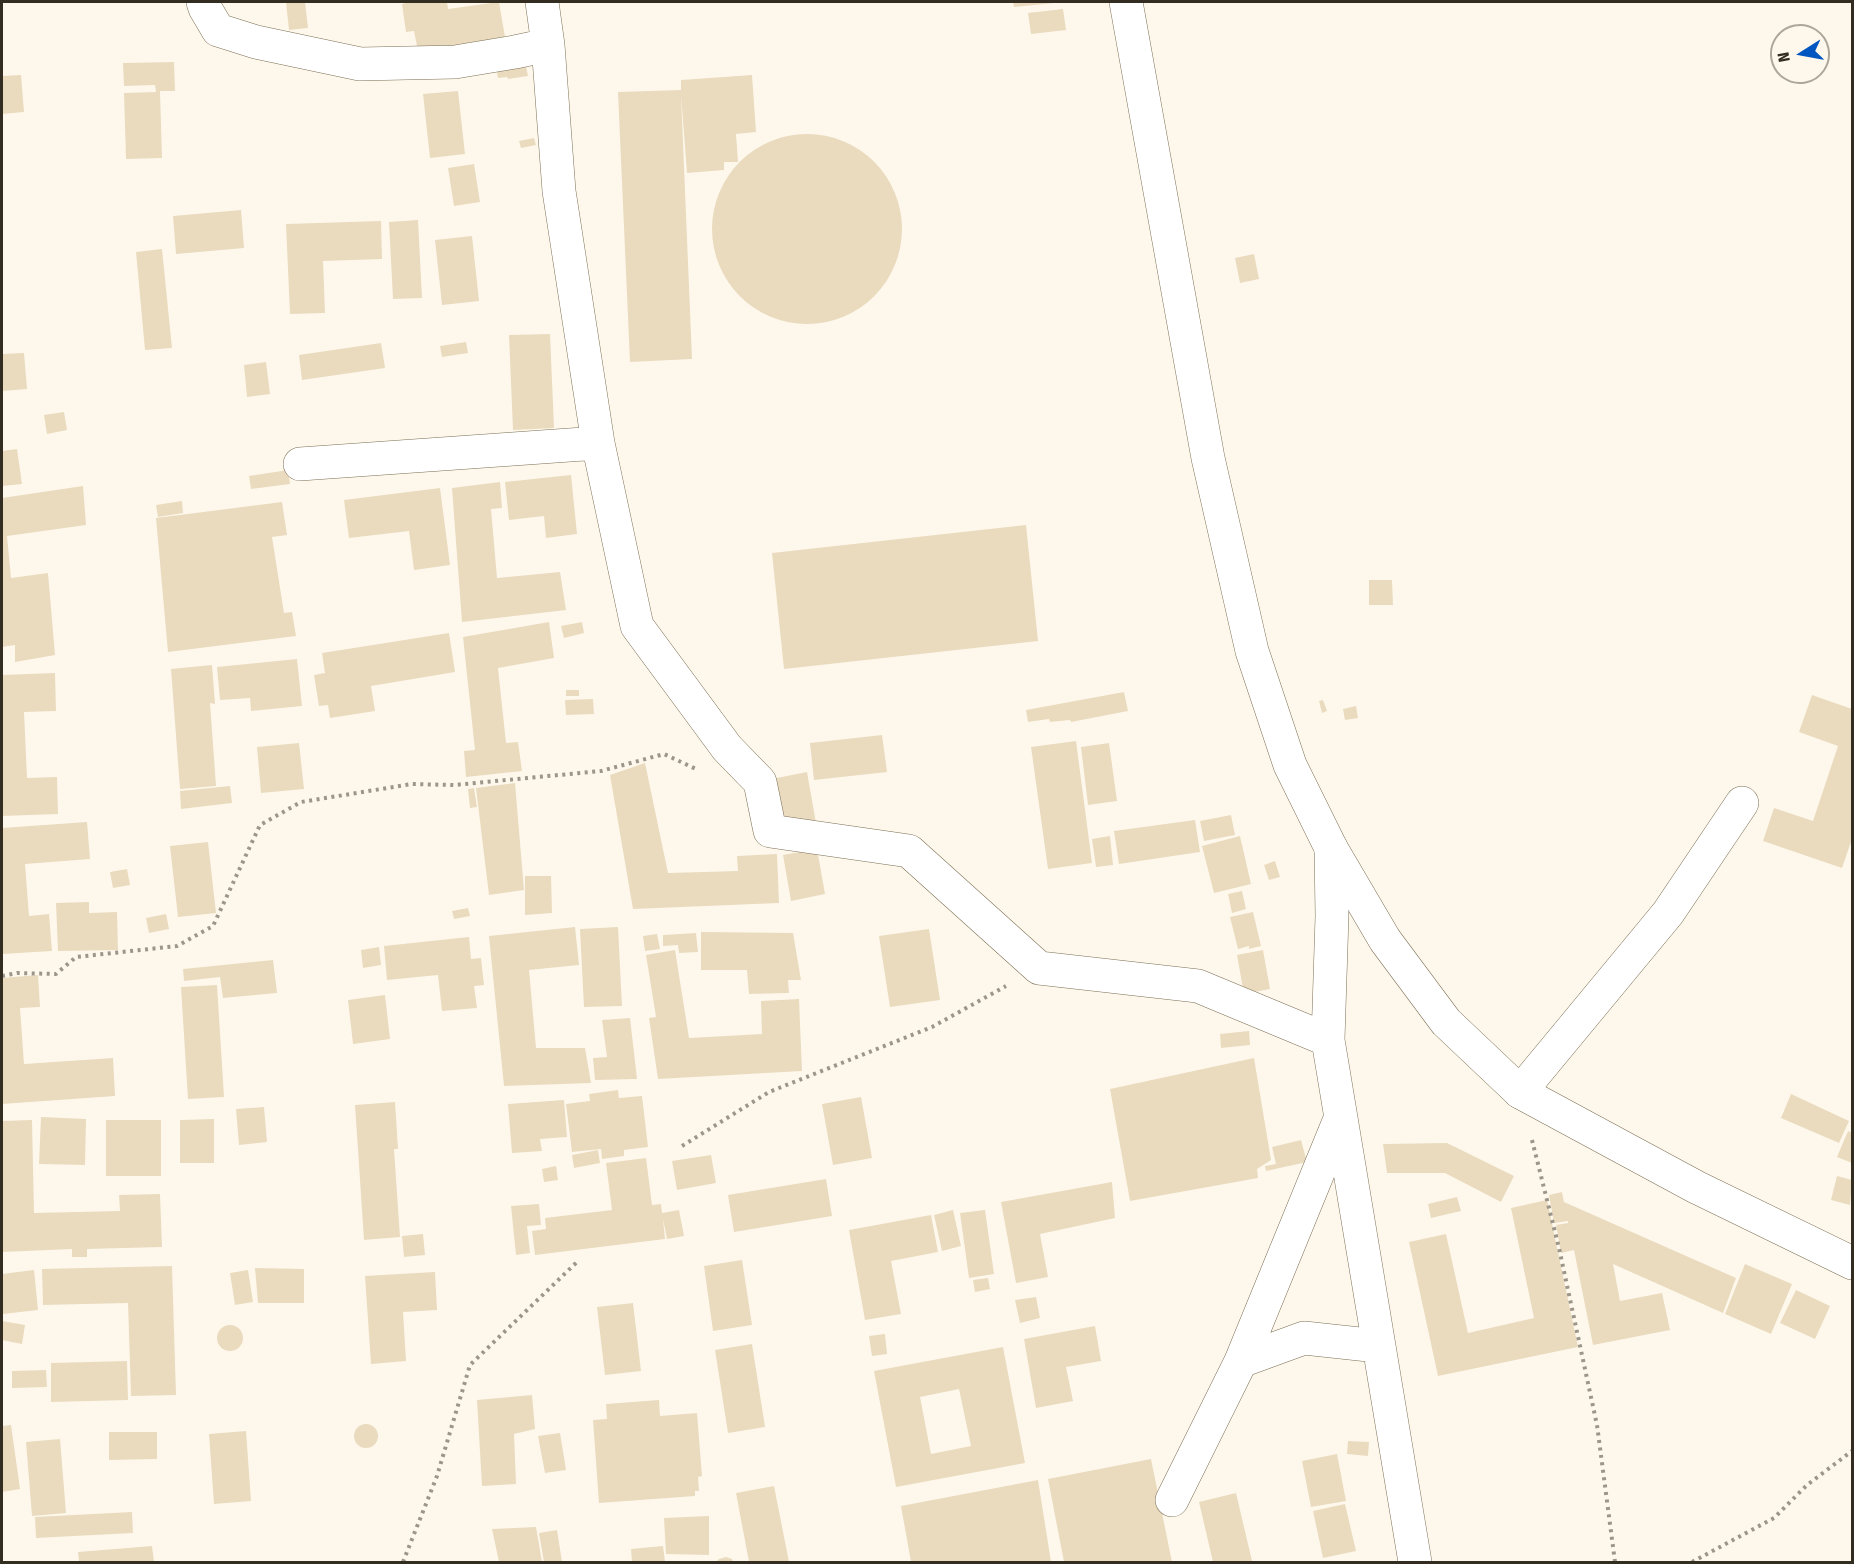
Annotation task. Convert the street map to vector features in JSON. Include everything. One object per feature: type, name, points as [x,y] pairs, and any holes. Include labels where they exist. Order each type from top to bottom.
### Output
[{"type":"main road","points":[[203,2],[218,30],[256,42],[360,64],[455,62],[548,45]]},
{"type":"main road","points":[[542,2],[548,45],[559,191],[598,443],[637,626],[727,748],[760,782],[771,831],[909,851],[1039,968],[1198,986],[1328,1040]]},
{"type":"main road","points":[[1126,2],[1208,458],[1252,651],[1290,765],[1331,848],[1385,940],[1446,1022],[1520,1092],[1696,1187],[1852,1263]]},
{"type":"main road","points":[[300,464],[598,443]]},
{"type":"main road","points":[[1520,1092],[1668,913],[1742,803]]},
{"type":"main road","points":[[1331,848],[1332,916],[1328,1040],[1415,1563]]},
{"type":"main road","points":[[1172,1500],[1241,1361],[1340,1119]]},
{"type":"main road","points":[[1241,1361],[1304,1338],[1378,1346]]},
{"type":"path","points":[[2,976],[56,974],[76,957],[177,946],[213,926],[260,825],[301,802],[412,784],[454,785],[601,771],[664,754],[706,773]]},
{"type":"path","points":[[682,1146],[769,1092],[932,1027],[1039,968]]},
{"type":"path","points":[[1520,1092],[1559,1248],[1597,1425],[1615,1563]]},
{"type":"path","points":[[404,1563],[437,1476],[470,1365],[578,1261]]},
{"type":"path","points":[[1692,1563],[1774,1518],[1808,1485],[1852,1451]]},
{"type":"building","points":[[286,2],[305,2],[308,28],[289,30]]},
{"type":"building","points":[[447,2],[448,9],[499,2],[505,37],[418,51],[414,31],[406,32],[402,4]]},
{"type":"building","points":[[1013,2],[1054,2],[1054,3],[1014,7]]},
{"type":"building","points":[[1063,9],[1066,30],[1031,34],[1028,13]]},
{"type":"building","points":[[524,56],[528,76],[498,78],[496,68]]},
{"type":"building","points":[[174,62],[175,91],[160,91],[162,158],[126,159],[124,93],[156,92],[155,85],[124,86],[123,63]]},
{"type":"building","points":[[21,75],[24,112],[2,114],[2,76]]},
{"type":"building","points":[[752,75],[756,132],[736,134],[738,162],[724,162],[724,170],[687,173],[681,94],[692,359],[630,362],[618,92],[681,90],[681,80]]},
{"type":"building","points":[[458,91],[465,154],[430,158],[423,94]]},
{"type":"building","points":[[807,134],[843,141],[860,150],[874,162],[886,176],[895,193],[902,229],[895,265],[886,282],[874,296],[860,308],[843,317],[807,324],[771,317],[754,308],[740,296],[728,282],[719,265],[712,229],[719,193],[728,176],[740,162],[754,150],[771,141]]},
{"type":"building","points":[[534,138],[536,145],[521,148],[519,141]]},
{"type":"building","points":[[474,164],[480,202],[454,206],[448,168]]},
{"type":"building","points":[[241,210],[244,248],[176,254],[173,216]]},
{"type":"building","points":[[418,220],[422,298],[393,299],[389,222]]},
{"type":"building","points":[[381,221],[382,259],[323,261],[325,313],[290,314],[286,224]]},
{"type":"building","points":[[472,236],[479,301],[442,305],[435,240]]},
{"type":"building","points":[[162,249],[172,348],[145,350],[136,252]]},
{"type":"building","points":[[1254,254],[1259,279],[1240,283],[1235,258]]},
{"type":"building","points":[[550,334],[554,428],[513,430],[509,335]]},
{"type":"building","points":[[466,342],[468,353],[442,357],[440,346]]},
{"type":"building","points":[[381,343],[385,368],[302,380],[299,355]]},
{"type":"building","points":[[24,353],[27,389],[2,391],[2,354]]},
{"type":"building","points":[[266,362],[270,394],[247,397],[244,365]]},
{"type":"building","points":[[64,412],[67,430],[47,434],[44,415]]},
{"type":"building","points":[[17,449],[22,484],[2,486],[2,451]]},
{"type":"building","points":[[288,470],[290,484],[251,489],[249,476]]},
{"type":"building","points":[[571,475],[577,534],[546,538],[544,516],[509,520],[505,482]]},
{"type":"building","points":[[500,482],[502,508],[491,509],[497,578],[560,572],[566,610],[462,622],[452,488]]},
{"type":"building","points":[[83,486],[86,525],[7,536],[11,578],[48,573],[55,655],[15,662],[15,645],[2,647],[2,498]]},
{"type":"building","points":[[440,488],[450,565],[414,570],[409,531],[349,538],[344,500]]},
{"type":"building","points":[[182,501],[183,513],[158,517],[156,505]]},
{"type":"building","points":[[282,502],[287,535],[272,537],[284,613],[292,612],[296,636],[168,652],[156,518]]},
{"type":"building","points":[[1026,525],[1038,641],[784,669],[772,553]]},
{"type":"building","points":[[1369,580],[1392,580],[1393,605],[1369,605]]},
{"type":"building","points":[[549,622],[554,658],[498,668],[506,743],[518,742],[522,771],[466,777],[464,751],[475,750],[463,637]]},
{"type":"building","points":[[582,622],[584,633],[564,638],[561,626]]},
{"type":"building","points":[[449,633],[455,672],[371,686],[375,711],[330,718],[328,705],[319,706],[314,675],[325,673],[322,653]]},
{"type":"building","points":[[297,659],[302,706],[251,711],[250,698],[220,700],[217,667]]},
{"type":"building","points":[[212,665],[215,704],[210,703],[216,786],[180,789],[171,669]]},
{"type":"building","points":[[55,673],[56,711],[24,712],[27,778],[57,777],[58,814],[2,816],[2,675]]},
{"type":"building","points":[[566,690],[579,690],[579,696],[566,696]]},
{"type":"building","points":[[1124,692],[1128,711],[1071,722],[1070,720],[1050,722],[1049,719],[1028,722],[1026,710]]},
{"type":"building","points":[[1812,695],[1852,709],[1852,839],[1842,868],[1763,841],[1774,808],[1813,821],[1838,746],[1799,732]]},
{"type":"building","points":[[593,699],[594,714],[566,715],[565,700]]},
{"type":"building","points":[[1323,700],[1327,711],[1322,713],[1319,701]]},
{"type":"building","points":[[1356,706],[1358,718],[1345,720],[1343,709]]},
{"type":"building","points":[[882,735],[887,772],[814,780],[810,743]]},
{"type":"building","points":[[1076,741],[1092,863],[1048,869],[1031,747]]},
{"type":"building","points":[[299,743],[304,789],[261,793],[257,747]]},
{"type":"building","points":[[1109,743],[1117,801],[1088,805],[1081,747]]},
{"type":"building","points":[[645,763],[668,873],[738,871],[737,856],[777,854],[779,903],[633,909],[610,775]]},
{"type":"building","points":[[807,772],[816,823],[776,830],[767,780]]},
{"type":"building","points":[[515,783],[524,890],[489,895],[476,788]]},
{"type":"building","points":[[230,786],[232,803],[181,809],[180,791]]},
{"type":"building","points":[[474,788],[477,807],[470,808],[468,789]]},
{"type":"building","points":[[1231,815],[1235,835],[1204,841],[1200,821]]},
{"type":"building","points":[[1195,820],[1200,852],[1119,864],[1114,831]]},
{"type":"building","points":[[87,822],[90,859],[25,864],[29,916],[49,914],[52,951],[2,954],[2,828]]},
{"type":"building","points":[[1110,836],[1113,865],[1096,867],[1092,839]]},
{"type":"building","points":[[1240,836],[1251,884],[1214,893],[1202,846]]},
{"type":"building","points":[[208,842],[216,913],[178,917],[170,846]]},
{"type":"building","points":[[817,849],[825,894],[791,901],[783,855]]},
{"type":"building","points":[[1275,861],[1280,877],[1269,880],[1264,865]]},
{"type":"building","points":[[127,869],[130,885],[113,888],[110,872]]},
{"type":"building","points":[[525,876],[551,876],[552,913],[525,915]]},
{"type":"building","points":[[1242,891],[1246,909],[1232,913],[1228,894]]},
{"type":"building","points":[[89,902],[89,913],[117,912],[118,950],[58,951],[56,903]]},
{"type":"building","points":[[468,908],[470,916],[454,919],[452,911]]},
{"type":"building","points":[[1253,912],[1261,946],[1238,949],[1230,917]]},
{"type":"building","points":[[166,914],[169,929],[149,933],[146,918]]},
{"type":"building","points":[[575,927],[579,965],[529,970],[536,1048],[585,1048],[591,1083],[504,1086],[489,936]]},
{"type":"building","points":[[618,927],[622,1006],[584,1007],[580,929]]},
{"type":"building","points":[[929,929],[940,1000],[890,1007],[879,936]]},
{"type":"building","points":[[701,932],[793,933],[801,980],[788,980],[789,993],[749,994],[747,970],[701,970]]},
{"type":"building","points":[[696,933],[698,952],[679,953],[678,945],[663,946],[663,935]]},
{"type":"building","points":[[657,934],[660,949],[645,951],[643,936]]},
{"type":"building","points":[[469,937],[471,959],[481,958],[484,985],[474,986],[477,1008],[442,1011],[438,975],[387,980],[384,946]]},
{"type":"building","points":[[379,947],[381,965],[363,968],[361,950]]},
{"type":"building","points":[[675,950],[689,1038],[762,1034],[761,1001],[799,999],[802,1071],[658,1079],[649,1018],[656,1017],[646,955]]},
{"type":"building","points":[[1263,950],[1270,989],[1244,994],[1237,955]]},
{"type":"building","points":[[273,960],[277,993],[223,998],[220,977],[184,981],[183,969]]},
{"type":"building","points":[[38,975],[40,1007],[20,1008],[24,1064],[113,1058],[115,1096],[2,1104],[2,978]]},
{"type":"building","points":[[217,985],[224,1097],[188,1099],[181,987]]},
{"type":"building","points":[[385,995],[390,1039],[353,1044],[348,1000]]},
{"type":"building","points":[[630,1018],[637,1079],[595,1080],[593,1058],[607,1057],[602,1020]]},
{"type":"building","points":[[1249,1031],[1250,1045],[1221,1048],[1220,1034]]},
{"type":"building","points":[[1254,1058],[1271,1160],[1257,1169],[1258,1178],[1130,1201],[1110,1089]]},
{"type":"building","points":[[618,1090],[619,1098],[642,1096],[648,1147],[624,1150],[624,1156],[602,1159],[601,1149],[572,1152],[566,1104],[590,1101],[589,1094]]},
{"type":"building","points":[[1791,1094],[1849,1121],[1839,1143],[1781,1118]]},
{"type":"building","points":[[861,1097],[872,1158],[833,1165],[822,1104]]},
{"type":"building","points":[[564,1100],[567,1137],[540,1139],[542,1151],[512,1153],[508,1104]]},
{"type":"building","points":[[395,1102],[398,1149],[394,1149],[400,1237],[364,1240],[355,1105]]},
{"type":"building","points":[[264,1107],[267,1142],[239,1145],[236,1109]]},
{"type":"building","points":[[41,1117],[86,1119],[85,1165],[39,1164]]},
{"type":"building","points":[[214,1119],[214,1163],[180,1163],[180,1120]]},
{"type":"building","points":[[32,1120],[34,1213],[120,1211],[119,1195],[160,1194],[162,1247],[87,1249],[87,1257],[72,1257],[72,1249],[2,1252],[2,1121]]},
{"type":"building","points":[[106,1120],[161,1120],[161,1176],[106,1176]]},
{"type":"building","points":[[1848,1131],[1852,1133],[1852,1163],[1837,1157]]},
{"type":"building","points":[[1301,1140],[1307,1162],[1266,1171],[1265,1166],[1276,1164],[1272,1147]]},
{"type":"building","points":[[1447,1143],[1514,1176],[1501,1202],[1445,1173],[1387,1173],[1383,1144]]},
{"type":"building","points":[[598,1150],[600,1163],[574,1168],[572,1155]]},
{"type":"building","points":[[711,1155],[716,1183],[677,1190],[672,1161]]},
{"type":"building","points":[[646,1158],[652,1205],[661,1204],[662,1213],[679,1210],[684,1236],[667,1239],[663,1219],[665,1239],[535,1255],[532,1231],[546,1229],[545,1218],[612,1210],[606,1163]]},
{"type":"building","points":[[556,1166],[558,1180],[544,1182],[542,1169]]},
{"type":"building","points":[[1837,1176],[1852,1180],[1850,1205],[1831,1200]]},
{"type":"building","points":[[826,1179],[832,1216],[734,1232],[728,1195]]},
{"type":"building","points":[[1112,1182],[1115,1218],[1040,1234],[1048,1277],[1016,1283],[1001,1202]]},
{"type":"building","points":[[1562,1192],[1564,1202],[1736,1278],[1723,1313],[1613,1264],[1620,1301],[1662,1293],[1670,1330],[1593,1345],[1574,1250],[1561,1253],[1556,1225],[1568,1223],[1568,1221],[1554,1223],[1549,1195]]},
{"type":"building","points":[[1457,1197],[1461,1211],[1431,1218],[1428,1204]]},
{"type":"building","points":[[1547,1200],[1578,1347],[1438,1376],[1409,1242],[1446,1234],[1468,1333],[1534,1318],[1511,1208]]},
{"type":"building","points":[[539,1204],[541,1225],[527,1226],[530,1253],[516,1255],[511,1206]]},
{"type":"building","points":[[953,1210],[961,1246],[942,1251],[934,1215]]},
{"type":"building","points":[[985,1210],[994,1274],[969,1278],[960,1213]]},
{"type":"building","points":[[931,1215],[938,1252],[891,1261],[901,1314],[865,1320],[849,1230]]},
{"type":"building","points":[[423,1234],[425,1255],[404,1257],[402,1236]]},
{"type":"building","points":[[742,1260],[752,1325],[713,1331],[704,1266]]},
{"type":"building","points":[[1745,1264],[1792,1284],[1771,1334],[1725,1314]]},
{"type":"building","points":[[172,1266],[176,1395],[131,1396],[128,1303],[43,1305],[42,1269]]},
{"type":"building","points":[[255,1268],[304,1269],[304,1303],[258,1303]]},
{"type":"building","points":[[34,1270],[38,1310],[3,1314],[2,1274]]},
{"type":"building","points":[[248,1270],[253,1302],[235,1305],[230,1273]]},
{"type":"building","points":[[435,1272],[437,1310],[403,1312],[406,1361],[371,1364],[365,1276]]},
{"type":"building","points":[[988,1278],[990,1289],[975,1292],[973,1280]]},
{"type":"building","points":[[1796,1290],[1830,1306],[1815,1339],[1780,1323]]},
{"type":"building","points":[[1036,1297],[1040,1318],[1020,1323],[1015,1300]]},
{"type":"building","points":[[633,1303],[641,1371],[605,1375],[597,1307]]},
{"type":"building","points":[[2,1321],[25,1325],[22,1344],[2,1340]]},
{"type":"building","points":[[230,1325],[239,1329],[243,1338],[239,1347],[230,1351],[221,1347],[217,1338],[221,1329]]},
{"type":"building","points":[[1095,1326],[1101,1361],[1066,1367],[1073,1401],[1036,1408],[1024,1339]]},
{"type":"building","points":[[885,1334],[887,1354],[872,1356],[869,1336]]},
{"type":"building","points":[[752,1344],[765,1427],[728,1433],[715,1350]]},
{"type":"building","points":[[1003,1347],[1025,1463],[896,1487],[874,1371]],"holes":[[[959,1389],[971,1446],[931,1454],[920,1397]]]},
{"type":"building","points":[[127,1361],[128,1400],[51,1402],[51,1363]]},
{"type":"building","points":[[46,1370],[47,1387],[12,1388],[12,1371]]},
{"type":"building","points":[[532,1395],[535,1429],[514,1434],[516,1484],[482,1486],[477,1400]]},
{"type":"building","points":[[659,1400],[660,1416],[697,1413],[702,1476],[698,1477],[699,1491],[695,1491],[695,1496],[599,1503],[593,1420],[607,1419],[606,1404]]},
{"type":"building","points":[[366,1424],[371,1425],[377,1431],[377,1441],[371,1447],[366,1448],[361,1447],[355,1441],[354,1436],[355,1431],[361,1425]]},
{"type":"building","points":[[11,1425],[20,1489],[2,1492],[2,1426]]},
{"type":"building","points":[[246,1431],[251,1501],[214,1504],[209,1434]]},
{"type":"building","points":[[109,1432],[157,1432],[157,1459],[109,1460]]},
{"type":"building","points":[[560,1433],[566,1470],[545,1473],[538,1436]]},
{"type":"building","points":[[60,1439],[66,1513],[32,1516],[26,1442]]},
{"type":"building","points":[[1348,1441],[1369,1442],[1368,1456],[1347,1454]]},
{"type":"building","points":[[1337,1454],[1346,1501],[1311,1507],[1302,1461]]},
{"type":"building","points":[[1151,1459],[1172,1562],[1064,1562],[1048,1479]]},
{"type":"building","points":[[1038,1480],[1051,1562],[911,1562],[901,1506]]},
{"type":"building","points":[[774,1486],[789,1562],[749,1562],[736,1493]]},
{"type":"building","points":[[1236,1493],[1252,1561],[1213,1562],[1199,1502]]},
{"type":"building","points":[[1345,1504],[1356,1551],[1323,1558],[1313,1511]]},
{"type":"building","points":[[132,1512],[133,1533],[36,1538],[35,1517]]},
{"type":"building","points":[[709,1516],[709,1555],[666,1554],[664,1518]]},
{"type":"building","points":[[536,1527],[542,1562],[499,1562],[492,1529]]},
{"type":"building","points":[[557,1530],[562,1562],[544,1562],[539,1533]]},
{"type":"building","points":[[152,1546],[154,1562],[79,1562],[78,1552]]},
{"type":"building","points":[[663,1546],[665,1562],[632,1562],[631,1549]]},
{"type":"building","points":[[726,1557],[732,1559],[733,1562],[716,1562],[719,1559]]}]
